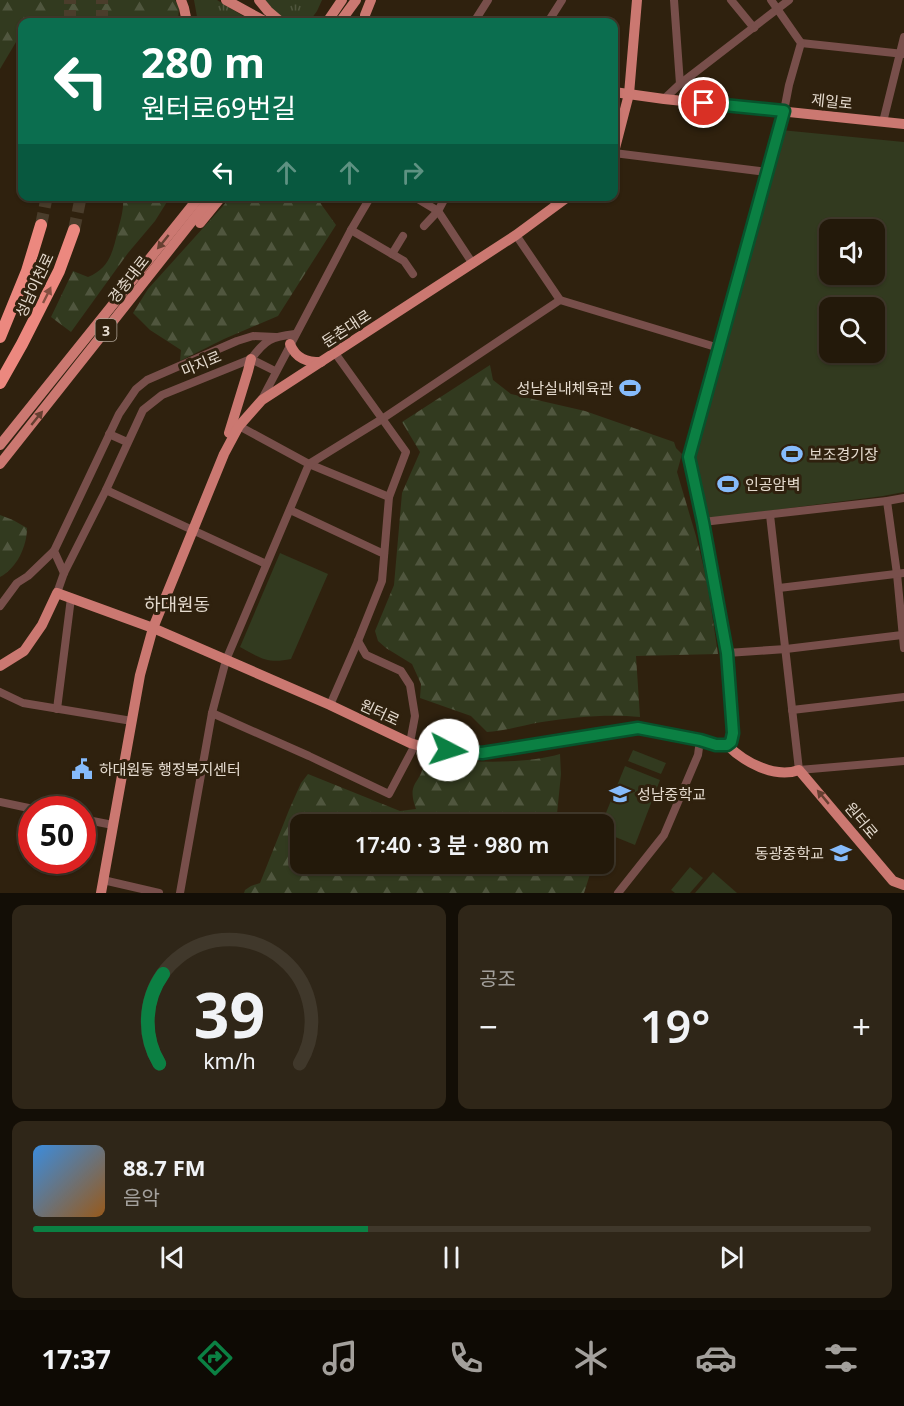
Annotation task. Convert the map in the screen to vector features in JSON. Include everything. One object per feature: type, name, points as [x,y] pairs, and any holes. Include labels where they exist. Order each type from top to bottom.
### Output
[{"type":"highway","name":"성남이천로","points":[[0,337],[27,272],[40,225]]},
{"type":"highway","name":"성남이천로","points":[[0,383],[59,271],[74,230]]},
{"type":"main road","points":[[181,0],[186,18]]},
{"type":"main road","points":[[226,0],[259,18]]},
{"type":"main road","points":[[259,0],[276,18]]},
{"type":"main road","points":[[327,18],[334,0]]},
{"type":"main road","points":[[329,18],[342,0]]},
{"type":"main road","points":[[343,18],[356,0]]},
{"type":"main road","points":[[365,18],[371,0]]},
{"type":"main road","points":[[618,133],[630,94],[637,0]]},
{"type":"main road","name":"제일로","points":[[618,92],[904,124]]},
{"type":"main road","name":"경충대로","points":[[0,446],[197,201]]},
{"type":"main road","name":"경충대로","points":[[0,464],[208,201]]},
{"type":"main road","points":[[89,353],[218,201]]},
{"type":"main road","name":"둔촌대로","points":[[100,893],[140,675],[153,628],[224,454],[238,426],[262,400],[516,236],[563,201]]},
{"type":"main road","points":[[293,339],[293,353],[311,362],[321,362]]},
{"type":"main road","points":[[224,454],[250,359]]},
{"type":"main road","points":[[57,593],[153,628]]},
{"type":"main road","name":"마지로","points":[[0,666],[24,651],[42,625],[57,593]]},
{"type":"main road","name":"원터로","points":[[153,628],[330,705],[412,744],[431,749],[482,753],[638,728],[716,745],[727,745],[736,754],[763,768],[773,771],[799,770],[893,881],[904,885]]},
{"type":"street","points":[[477,18],[488,0]]},
{"type":"street","points":[[551,18],[562,0]]},
{"type":"street","points":[[674,0],[680,84]]},
{"type":"street","points":[[731,0],[754,28]]},
{"type":"street","points":[[771,0],[801,43],[902,54]]},
{"type":"street","points":[[664,99],[680,84],[789,0]]},
{"type":"street","points":[[883,122],[902,54],[904,37]]},
{"type":"street","points":[[727,745],[731,742],[733,733],[727,653],[689,457],[801,43]]},
{"type":"street","points":[[618,153],[767,172]]},
{"type":"street","points":[[262,400],[275,371],[368,201]]},
{"type":"street","points":[[421,201],[438,211],[472,264]]},
{"type":"street","points":[[424,226],[438,211],[443,201]]},
{"type":"street","points":[[554,201],[559,204]]},
{"type":"street","points":[[351,230],[404,261],[413,274]]},
{"type":"street","points":[[392,254],[402,236]]},
{"type":"street","points":[[516,236],[561,300],[718,348]]},
{"type":"street","points":[[180,893],[212,713],[226,660],[309,464],[382,419],[561,300]]},
{"type":"street","points":[[0,606],[17,583],[28,576],[54,551],[119,414],[136,389],[147,380],[243,339],[253,336],[293,339]]},
{"type":"street","name":"마지로","points":[[57,593],[64,573],[143,410],[162,395],[250,359],[261,345],[276,337]]},
{"type":"street","points":[[243,339],[253,345],[250,359],[275,371]]},
{"type":"street","points":[[330,705],[382,581],[389,497],[406,452],[335,353]]},
{"type":"street","points":[[238,426],[309,464],[389,497]]},
{"type":"street","points":[[109,435],[127,442]]},
{"type":"street","points":[[106,490],[266,564]]},
{"type":"street","points":[[703,522],[904,498]]},
{"type":"street","points":[[887,501],[900,574],[904,648]]},
{"type":"street","points":[[290,510],[384,554]]},
{"type":"street","points":[[770,515],[799,770],[904,761]]},
{"type":"street","points":[[54,551],[64,573]]},
{"type":"street","points":[[779,588],[900,574]]},
{"type":"street","points":[[57,709],[71,598]]},
{"type":"street","points":[[727,653],[786,649],[902,635]]},
{"type":"street","points":[[212,713],[389,794],[412,744],[415,716],[410,685],[401,671],[366,655],[358,641]]},
{"type":"street","points":[[0,692],[23,703],[132,721]]},
{"type":"street","points":[[792,710],[904,697]]},
{"type":"street","points":[[618,893],[664,835],[698,755],[700,740]]},
{"type":"street","points":[[0,802],[18,806]]},
{"type":"street","points":[[96,822],[113,825]]},
{"type":"street","points":[[103,880],[159,893]]},
{"type":"green space","points":[[0,0],[175,0],[179,7],[178,18],[18,18],[18,39],[0,69]]},
{"type":"green space","points":[[194,0],[217,0],[246,18],[197,18]]},
{"type":"green space","points":[[261,0],[322,0],[312,18],[279,18]]},
{"type":"green space","points":[[781,130],[904,142],[904,492],[705,519],[689,457]]},
{"type":"green space","points":[[123,201],[168,201],[71,332],[51,317],[73,271],[88,277],[106,264],[114,245]]},
{"type":"green space","points":[[227,201],[320,201],[336,225],[278,316],[180,361],[181,350],[150,330],[133,313],[148,289]]},
{"type":"green space","points":[[490,365],[493,380],[511,394],[585,411],[674,442],[682,454],[677,472],[707,581],[718,654],[636,656],[640,717],[579,717],[487,732],[471,716],[420,698],[421,684],[412,664],[378,641],[375,631],[394,585],[402,493],[420,452],[402,422]]},
{"type":"green space","points":[[0,515],[27,528],[20,556],[0,577]]},
{"type":"green space","points":[[280,553],[328,574],[291,659],[276,661],[259,657],[240,647]]},
{"type":"green space","points":[[633,750],[666,763],[661,774],[628,761]]},
{"type":"green space","points":[[560,754],[561,774],[557,814],[290,814],[290,874],[590,874],[584,893],[244,893],[251,886],[260,883],[289,810],[301,783],[308,774],[400,811],[416,809],[413,792],[423,768],[423,761],[486,762],[536,759]]},
{"type":"green space","points":[[625,766],[660,780],[635,845],[614,836],[614,814],[605,814]]},
{"type":"green space","points":[[690,867],[703,878],[690,893],[675,893],[671,890]]},
{"type":"green space","points":[[713,872],[737,893],[695,893]]},
{"type":"tunnel","points":[[70,0],[70,18]]},
{"type":"tunnel","points":[[102,0],[102,18]]},
{"type":"tunnel","points":[[41,225],[46,201]]},
{"type":"tunnel","points":[[74,230],[80,201]]},
{"type":"place","name":"성남실내체육관","points":[[630,388]]},
{"type":"place","name":"보조경기장","points":[[792,454]]},
{"type":"place","name":"인공암벽","points":[[728,484]]},
{"type":"place","name":"하대원동 행정복지센터","points":[[82,769]]},
{"type":"place","name":"성남중학교","points":[[620,794]]},
{"type":"place","name":"동광중학교","points":[[841,853]]},
{"type":"district","name":"하대원동","points":[[177,604]]},
{"type":"route","points":[[448,750],[482,753],[638,728],[716,745],[727,745],[731,742],[733,733],[727,653],[689,457],[784,111],[704,103]]}]
